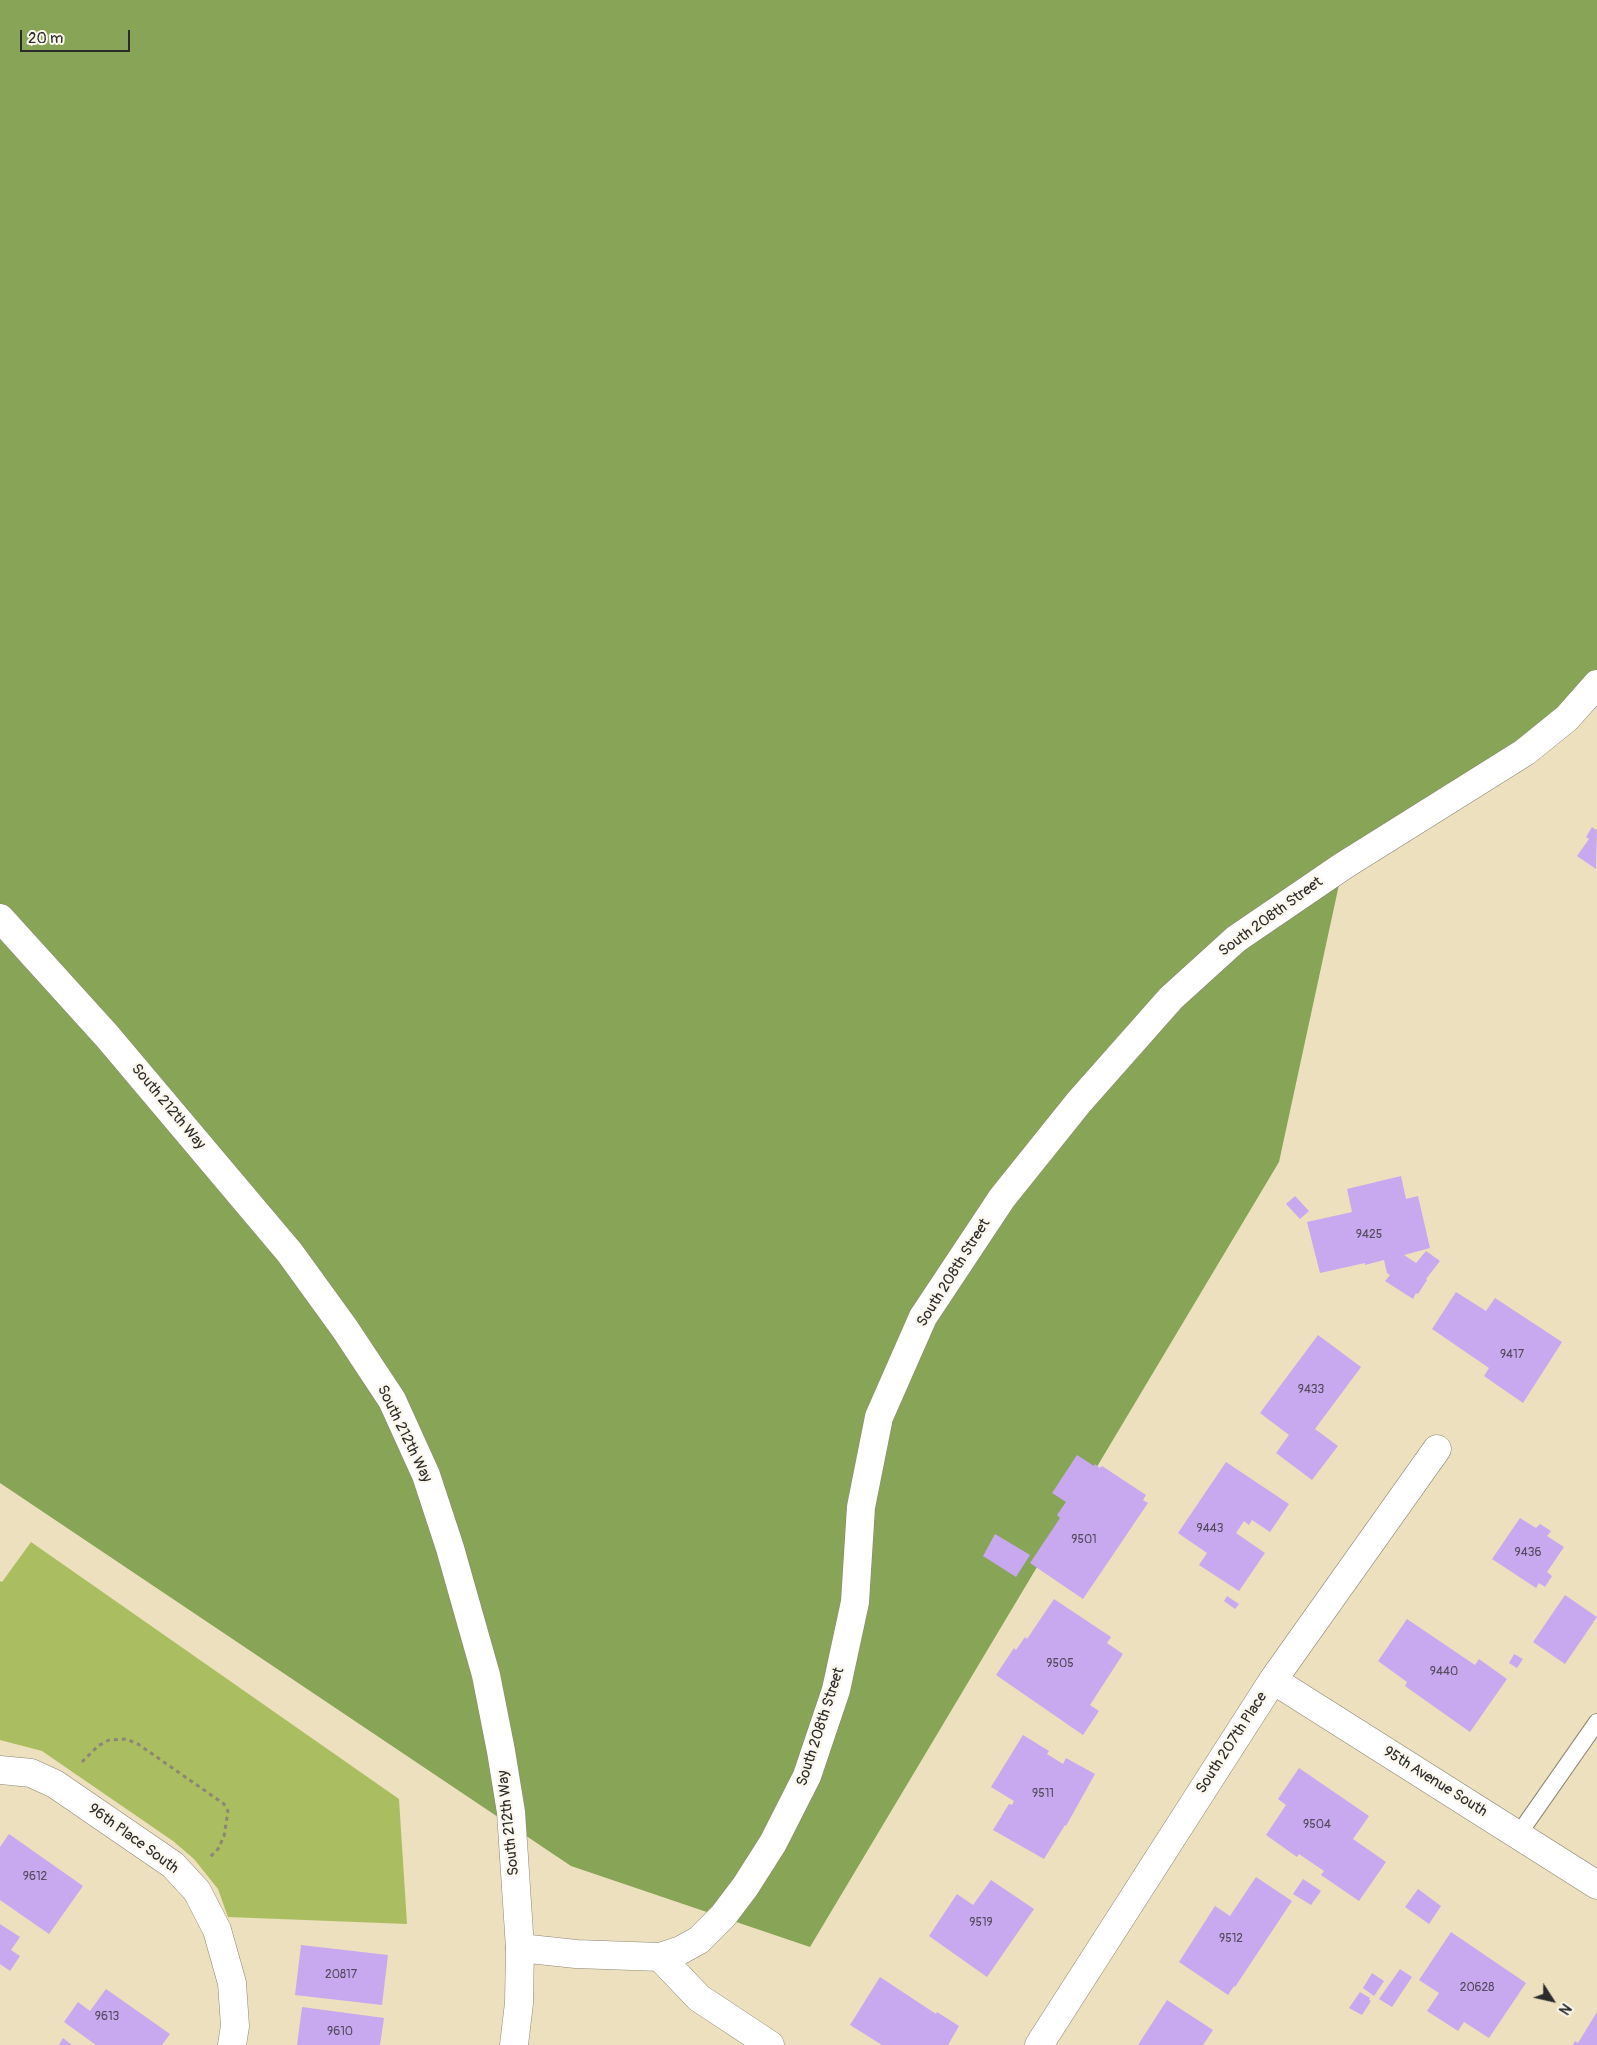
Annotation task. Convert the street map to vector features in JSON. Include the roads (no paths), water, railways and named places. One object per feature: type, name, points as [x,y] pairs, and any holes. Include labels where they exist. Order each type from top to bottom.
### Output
[{"type":"street","name":"South 208th Street","points":[[520,1948],[576,1954],[660,1956],[681,1950],[699,1940],[723,1916],[745,1887],[768,1850],[808,1776],[836,1690],[855,1602],[861,1507],[879,1417],[923,1317],[1002,1198],[1079,1102],[1171,998],[1236,939],[1343,866],[1525,752],[1566,718],[1597,684]]},
{"type":"street","name":"South 212th Way","points":[[0,918],[114,1043],[290,1253],[345,1329],[392,1400],[426,1475],[450,1548],[486,1674],[501,1751],[511,1812],[520,1948],[519,2003],[514,2045]]},
{"type":"street","name":"South 207th Place","points":[[1039,2045],[1273,1680],[1437,1449]]},
{"type":"street","name":"95th Avenue South","points":[[1273,1680],[1597,1885]]},
{"type":"street","name":"96th Place South","points":[[0,1770],[31,1773],[61,1788],[173,1865],[197,1891],[217,1930],[232,1984],[235,2026],[232,2045]]},
{"type":"street","points":[[660,1956],[698,1998],[770,2045]]},
{"type":"lane","points":[[1518,1834],[1597,1722]]}]
